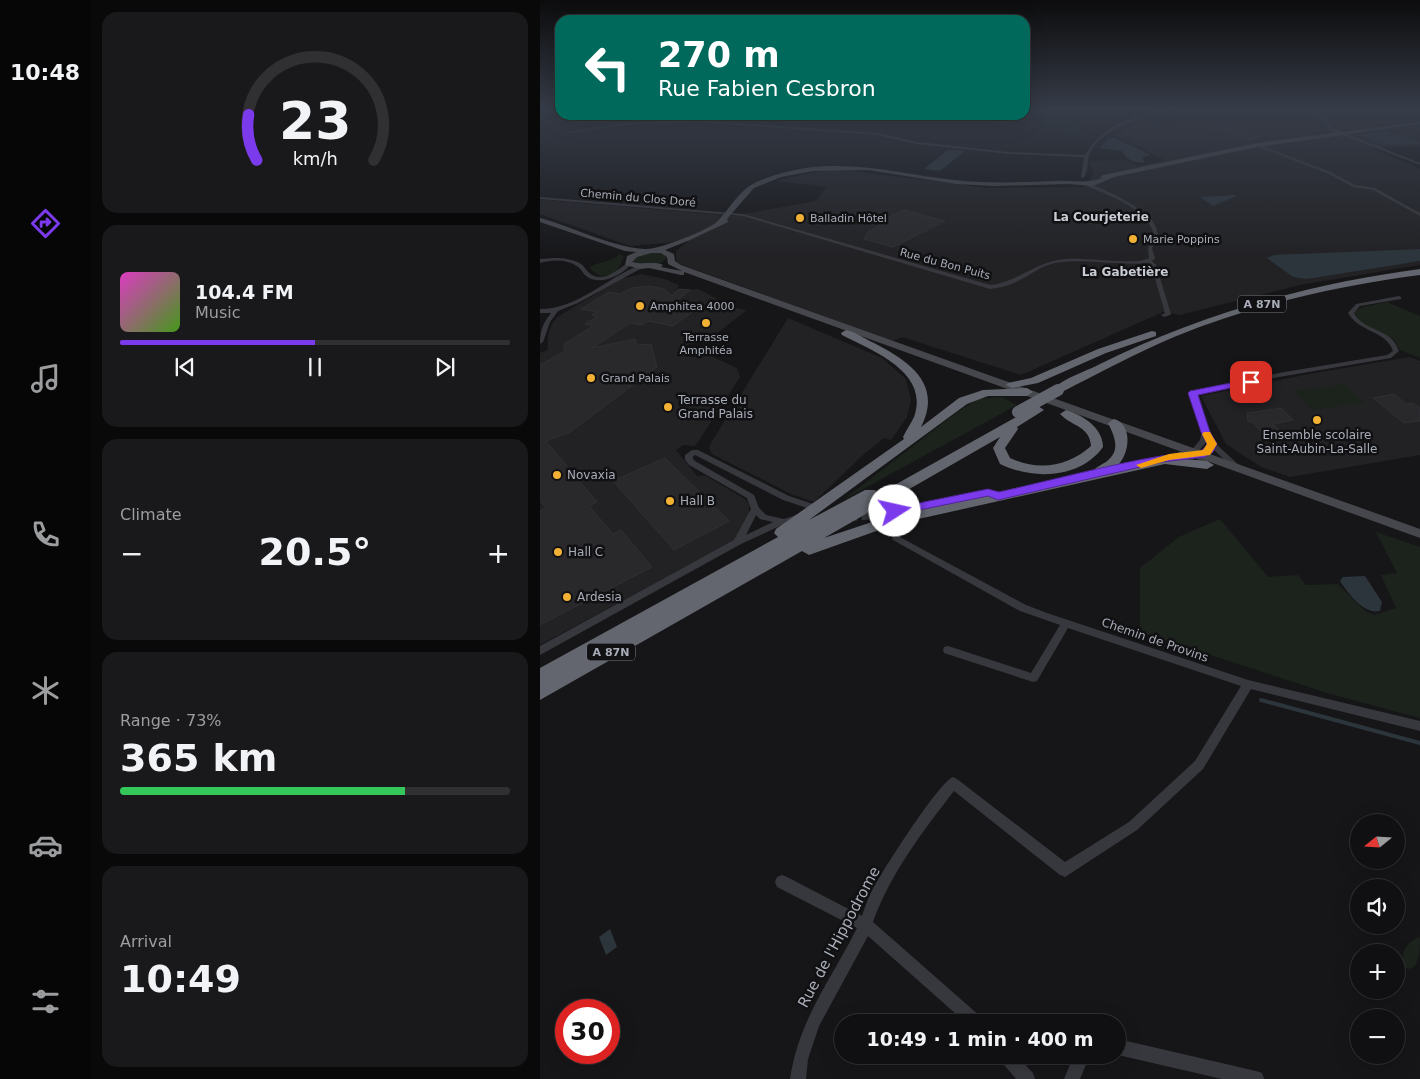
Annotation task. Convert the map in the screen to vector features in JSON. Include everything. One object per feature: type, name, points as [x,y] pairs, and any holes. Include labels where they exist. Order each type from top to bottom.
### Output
[{"type":"highway","name":"A 87N","points":[[540,692],[1063,391],[1148,345],[1233,313],[1328,288],[1420,272]]},
{"type":"highway","name":"A 87N","points":[[1063,391],[1164,345],[1239,317],[1334,292],[1420,276]]},
{"type":"highway","points":[[726,574],[809,510],[901,448],[973,395],[1034,381],[1102,351],[1136,339],[1207,317],[1233,313]]},
{"type":"highway","points":[[846,333],[900,361],[919,382],[924,399],[920,419],[901,448]]},
{"type":"highway","points":[[1006,388],[1027,392]]},
{"type":"highway","points":[[1022,416],[1001,442],[1000,454],[1004,461],[1018,468],[1046,470],[1074,464],[1091,454],[1097,447],[1098,440],[1095,433],[1066,414]]},
{"type":"highway","name":"A 87N","points":[[540,677],[726,574],[1022,416]]},
{"type":"highway","points":[[1090,476],[1107,468],[1118,459],[1123,444],[1117,428]]},
{"type":"highway","points":[[682,612],[759,576],[814,547],[893,520],[1181,456]]},
{"type":"highway","points":[[1136,466],[1200,457]]},
{"type":"main road","points":[[630,261],[649,251],[688,239],[718,225],[730,216],[744,194],[752,187],[779,176],[804,170],[838,167],[875,169],[984,184],[1055,182],[1111,176],[1194,158]]},
{"type":"main road","points":[[1088,179],[1088,185]]},
{"type":"main road","points":[[540,220],[628,249],[649,251],[669,256],[678,267],[846,333],[1006,388]]},
{"type":"main road","points":[[652,266],[669,256],[688,239]]},
{"type":"main road","points":[[600,240],[640,267],[652,266],[672,270],[763,300],[1006,388],[1066,414],[1117,428],[1200,457],[1420,543]]},
{"type":"main road","points":[[1027,392],[1181,456],[1200,457],[1237,467],[1420,534]]},
{"type":"street","points":[[1085,158],[1088,179],[1101,191]]},
{"type":"street","points":[[1291,158],[1351,182],[1354,186],[1368,187],[1420,215]]},
{"type":"street","points":[[1406,158],[1420,164]]},
{"type":"street","points":[[1330,173],[1370,185],[1368,187]]},
{"type":"street","points":[[1351,182],[1356,181]]},
{"type":"street","points":[[1088,185],[1129,204],[1154,226],[1156,234],[1150,244],[1152,258],[1149,261],[1153,265],[1165,301],[1168,314],[1164,315]]},
{"type":"street","name":"Chemin du Clos Doré","points":[[540,198],[730,216]]},
{"type":"street","points":[[730,216],[757,220]]},
{"type":"street","name":"Rue du Bon Puits","points":[[730,216],[757,220],[990,287],[1009,285],[1044,264],[1060,261],[1149,261]]},
{"type":"street","points":[[540,261],[555,259],[576,263],[590,276],[598,278],[616,274],[630,261]]},
{"type":"street","points":[[540,342],[547,322],[555,311],[640,267]]},
{"type":"street","points":[[1237,467],[1212,444],[1193,393],[1392,355],[1396,348],[1393,342],[1357,322],[1351,313],[1358,305],[1399,298]]},
{"type":"street","points":[[540,311],[555,311]]},
{"type":"street","points":[[1200,457],[1206,432]]},
{"type":"street","points":[[1200,457],[1210,450],[1212,444]]},
{"type":"street","points":[[786,521],[766,519],[755,509],[753,500],[747,495],[690,461],[689,456],[695,452],[809,510]]},
{"type":"street","points":[[878,514],[988,492],[998,496]]},
{"type":"street","points":[[738,542],[755,509]]},
{"type":"street","points":[[540,651],[738,542],[809,510]]},
{"type":"street","name":"Chemin de Provins","points":[[896,538],[1023,608],[1248,684],[1420,726]]},
{"type":"street","points":[[948,650],[1034,678],[1066,623]]},
{"type":"street","name":"Rue de l'Hippodrome","points":[[798,1079],[798,1063],[815,1016],[866,925],[878,892],[928,814],[953,783],[1065,870],[1133,826],[1199,765],[1248,684]]},
{"type":"street","points":[[782,882],[866,925],[967,1014]]},
{"type":"street","points":[[1126,1049],[1256,1079]]},
{"type":"street","points":[[1013,1064],[1027,1079]]},
{"type":"street","points":[[1072,1079],[1078,1064]]},
{"type":"shaded area","points":[[937,158],[956,158],[940,171],[924,169]]},
{"type":"shaded area","points":[[1143,158],[1145,162],[1134,162],[1129,159]]},
{"type":"shaded area","points":[[1162,158],[1395,158],[1420,169],[1420,265],[1300,285],[1180,315],[1163,312],[1021,375],[902,337],[893,341],[680,264],[676,260],[676,251],[688,241],[630,246],[540,214],[540,201],[545,200],[733,216],[816,201],[826,187],[776,181],[819,171],[854,171],[986,188],[1084,187],[1094,174],[1089,161],[1125,160],[1138,166],[1165,160]]},
{"type":"shaded area","points":[[1237,196],[1213,206],[1200,197]]},
{"type":"shaded area","points":[[1420,249],[1420,261],[1307,279],[1293,277],[1267,258],[1274,255]]},
{"type":"shaded area","points":[[662,253],[667,257],[656,265],[632,262],[636,256]]},
{"type":"shaded area","points":[[620,254],[624,257],[615,273],[600,276],[590,269],[590,267],[613,259]]},
{"type":"shaded area","points":[[641,274],[665,279],[679,285],[677,290],[698,289],[735,308],[747,310],[708,340],[687,345],[691,357],[707,354],[737,368],[740,377],[698,442],[694,446],[683,445],[676,450],[697,476],[706,476],[745,499],[749,504],[749,514],[735,540],[540,645],[540,353],[548,350],[548,335],[557,317],[621,279]]},
{"type":"shaded area","points":[[1387,302],[1420,316],[1420,358],[1400,350],[1394,340],[1361,323],[1354,312],[1363,307]]},
{"type":"shaded area","points":[[788,318],[882,358],[906,379],[911,400],[907,417],[891,440],[884,438],[863,455],[814,502],[791,494],[712,454],[709,449]]},
{"type":"shaded area","name":"Ensemble scolaire Saint-Aubin-La-Salle","points":[[1410,357],[1420,361],[1420,455],[1290,477],[1261,467],[1226,444],[1201,396],[1314,373]]},
{"type":"shaded area","points":[[1345,384],[1365,403],[1311,410],[1293,391]]},
{"type":"shaded area","points":[[1001,397],[1017,405],[843,500],[956,413],[978,399]]},
{"type":"shaded area","points":[[1220,519],[1268,577],[1298,575],[1306,585],[1338,584],[1365,611],[1375,615],[1396,608],[1381,575],[1397,573],[1376,532],[1420,547],[1420,718],[1327,693],[1140,632],[1140,568],[1179,537]]},
{"type":"shaded area","points":[[1365,576],[1382,602],[1380,611],[1368,610],[1362,606],[1352,597],[1340,581],[1343,577]]},
{"type":"shaded area","points":[[610,929],[617,947],[606,955],[599,937]]},
{"type":"shaded area","points":[[1420,937],[1419,956],[1413,967],[1410,969],[1405,968],[1405,949],[1415,939]]},
{"type":"building","points":[[904,210],[945,221],[893,247],[864,239],[868,232],[885,222],[885,219]]},
{"type":"building","points":[[650,286],[664,289],[672,296],[679,289],[690,290],[674,303],[699,307],[673,326],[648,321],[642,325],[630,323],[592,348],[635,339],[637,345],[651,344],[657,367],[570,432],[546,441],[597,502],[589,506],[613,534],[621,530],[652,567],[540,625],[540,511],[546,508],[540,501],[540,365],[565,351],[564,344],[593,326],[585,324],[598,316],[592,315],[597,312],[581,309],[609,292],[620,294],[632,288]]},
{"type":"building","points":[[1394,394],[1406,404],[1413,403],[1420,408],[1420,421],[1404,423],[1373,398]]},
{"type":"building","points":[[1281,408],[1293,420],[1273,424],[1285,436],[1267,439],[1252,421],[1248,422],[1247,413]]},
{"type":"building","name":"Hall B","points":[[665,458],[729,521],[674,550],[613,481]]},
{"type":"waterway","points":[[1261,700],[1420,743]]},
{"type":"tunnel","points":[[848,517],[878,514]]},
{"type":"slow traffic","points":[[1141,465],[1169,457],[1202,455],[1210,450],[1212,444],[1207,434]]},
{"type":"place","name":"Balladin Hôtel","points":[[800,218]]},
{"type":"place","name":"Marie Poppins","points":[[1133,239]]},
{"type":"place","name":"Amphitea 4000","points":[[640,306]]},
{"type":"place","name":"Terrasse Amphitéa","points":[[706,323]]},
{"type":"place","name":"Grand Palais","points":[[591,378]]},
{"type":"place","name":"Terrasse du Grand Palais","points":[[668,407]]},
{"type":"place","name":"Ensemble scolaire Saint-Aubin-La-Salle","points":[[1317,420]]},
{"type":"place","name":"Novaxia","points":[[557,475]]},
{"type":"place","name":"Hall B","points":[[670,501]]},
{"type":"place","name":"Hall C","points":[[558,552]]},
{"type":"place","name":"Ardesia","points":[[567,597]]},
{"type":"district","name":"La Courjeterie","points":[[1101,217]]},
{"type":"district","name":"La Gabetière","points":[[1125,272]]},
{"type":"route","points":[[895,511],[988,492],[998,496],[1175,456],[1202,455],[1210,450],[1212,444],[1193,393],[1251,382]]}]
